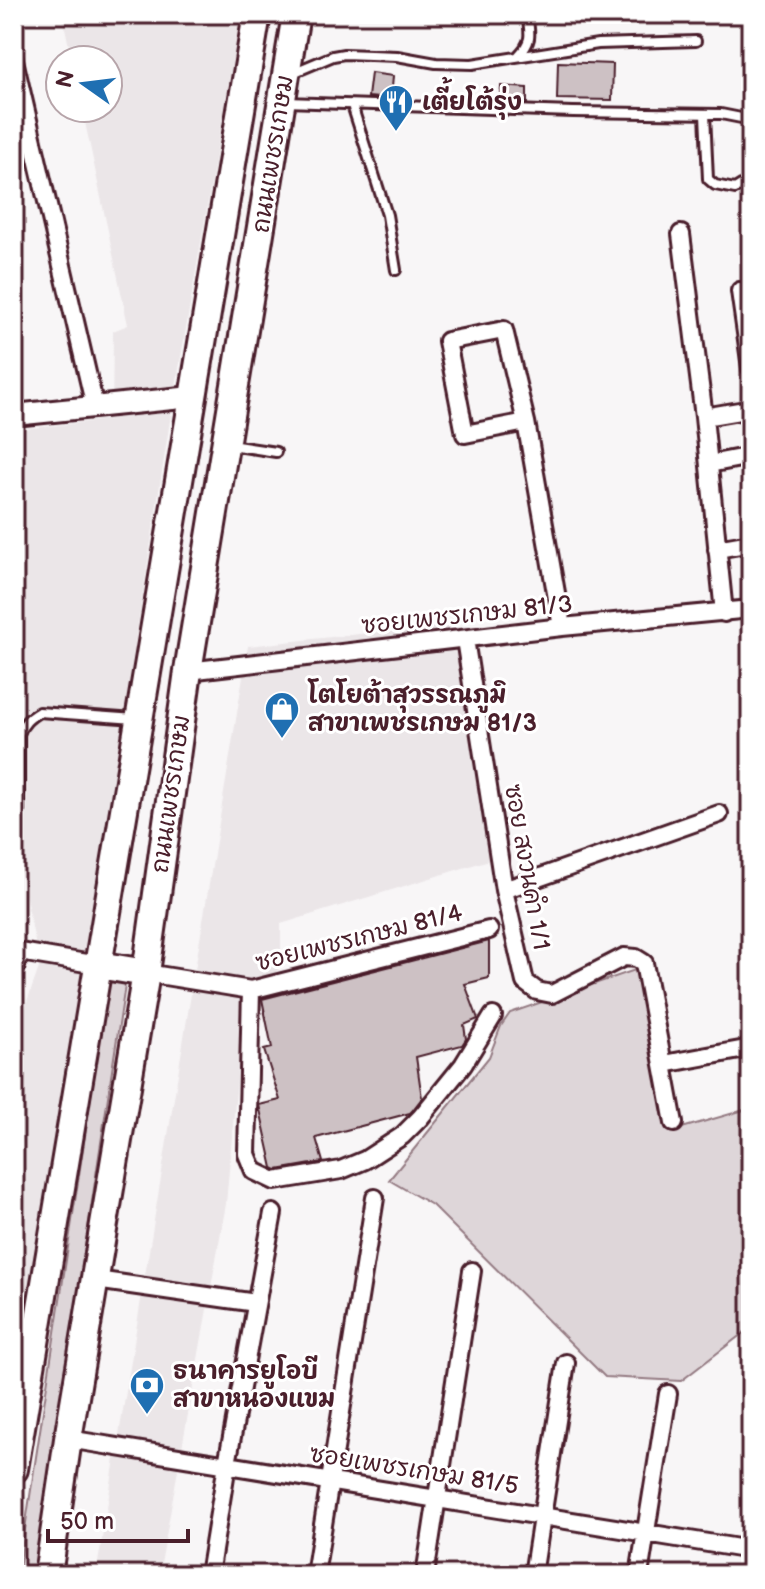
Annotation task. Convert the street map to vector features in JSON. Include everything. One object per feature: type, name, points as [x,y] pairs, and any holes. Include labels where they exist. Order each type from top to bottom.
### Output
[{"type":"main road","name":"ถนนเพชรเกษม","points":[[14,1469],[22,1364],[98,965],[257,14]]},
{"type":"main road","name":"ถนนเพชรเกษม","points":[[48,1575],[146,973],[188,671],[296,14]]},
{"type":"main road","points":[[98,965],[146,973]]},
{"type":"street","points":[[14,60],[95,407]]},
{"type":"street","points":[[681,234],[724,613]]},
{"type":"street","points":[[740,291],[751,368]]},
{"type":"street","points":[[526,422],[465,434],[447,341],[504,330],[526,422],[562,627]]},
{"type":"street","points":[[14,415],[192,397]]},
{"type":"street","points":[[704,417],[751,409]]},
{"type":"street","points":[[709,464],[751,456]]},
{"type":"street","points":[[717,549],[751,543]]},
{"type":"street","name":"ซอยเพชรเกษม 81/3","points":[[188,671],[562,627],[751,609]]},
{"type":"street","name":"ซอย สงวนคำ 1/1","points":[[465,639],[504,890],[525,982],[537,991],[552,994],[624,957],[636,958],[644,963],[664,1064]]},
{"type":"street","points":[[504,890],[719,814]]},
{"type":"street","name":"ซอยเพชรเกษม 81/4","points":[[146,973],[251,990],[489,930]]},
{"type":"street","points":[[14,972],[17,951],[98,965]]},
{"type":"street","points":[[251,990],[247,1154],[254,1171],[275,1181],[341,1170],[365,1160],[402,1136],[463,1065],[493,1016]]},
{"type":"street","points":[[674,1123],[664,1064],[751,1048]]},
{"type":"street","points":[[315,1575],[375,1198]]},
{"type":"street","points":[[209,1575],[273,1213]]},
{"type":"street","points":[[425,1575],[472,1271]]},
{"type":"street","points":[[96,1280],[256,1303]]},
{"type":"street","points":[[533,1575],[566,1363]]},
{"type":"street","points":[[639,1575],[668,1394]]},
{"type":"street","name":"ซอยเพชรเกษม 81/5","points":[[68,1439],[751,1549]]},
{"type":"street","points":[[747,1575],[751,1549]]},
{"type":"lane","points":[[517,57],[526,48],[530,37],[527,14]]},
{"type":"lane","points":[[286,76],[344,54],[472,64],[598,44],[696,41]]},
{"type":"lane","points":[[281,102],[733,115],[751,120]]},
{"type":"lane","points":[[352,105],[387,215],[396,270]]},
{"type":"lane","points":[[705,114],[708,179],[715,185],[735,189],[751,179]]},
{"type":"lane","points":[[226,444],[276,452]]},
{"type":"lane","points":[[19,810],[19,734],[30,717],[39,712],[138,719]]},
{"type":"shaded area","points":[[62,14],[241,14],[171,414],[14,1404],[14,1038],[40,965],[14,842],[14,430],[112,419],[113,331],[128,325],[85,124],[124,124],[124,44],[69,44]]},
{"type":"shaded area","points":[[452,624],[489,860],[281,924],[281,967],[244,1002],[226,1204],[159,1575],[96,1575],[248,646]]},
{"type":"shaded area","points":[[635,970],[682,1128],[751,1108],[751,1327],[681,1381],[605,1377],[432,1205],[389,1180],[489,1057],[501,1026],[510,1013]]},
{"type":"shaded area","points":[[109,978],[126,979],[35,1575],[18,1575]]},
{"type":"building","points":[[558,62],[613,64],[612,100],[557,99]]},
{"type":"building","points":[[371,73],[393,76],[391,99],[368,97]]},
{"type":"building","points":[[501,86],[527,88],[527,103],[500,102]]},
{"type":"building","points":[[489,941],[489,978],[465,984],[478,1019],[464,1025],[466,1039],[462,1045],[416,1057],[422,1098],[412,1111],[316,1138],[323,1162],[277,1170],[273,1168],[259,1105],[280,1100],[264,1050],[272,1048],[262,999]]},
{"type":"place","name":"เตี้ยโต้รุ่ง","points":[[396,133]]},
{"type":"place","name":"โตโยต้าสุวรรณภูมิ สาขาเพชรเกษม 81/3","points":[[282,740]]},
{"type":"place","name":"ธนาคารยูโอบี สาขาหนองแขม","points":[[147,1416]]}]
